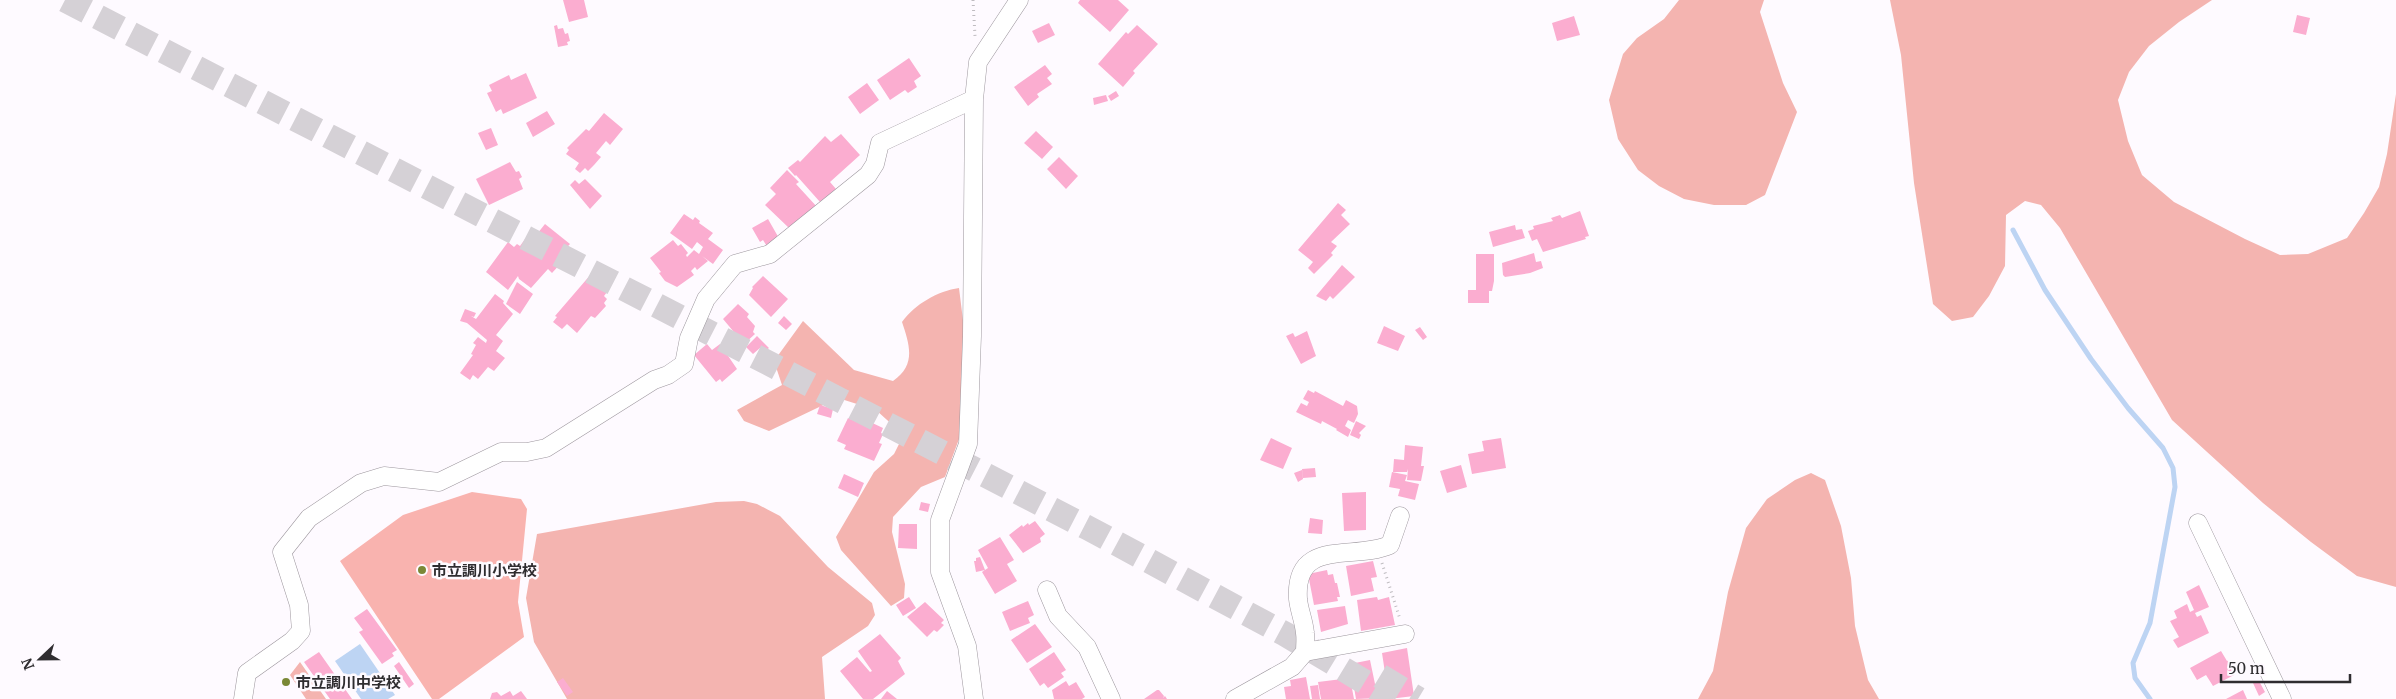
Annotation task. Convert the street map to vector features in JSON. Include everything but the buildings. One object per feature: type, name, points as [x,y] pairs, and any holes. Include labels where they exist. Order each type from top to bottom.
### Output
[{"type":"street","points":[[974,699],[967,646],[940,572],[940,520],[968,444],[972,336],[974,99],[978,62],[1019,0]]},
{"type":"street","points":[[243,699],[247,673],[292,642],[301,631],[298,605],[282,552],[309,518],[361,484],[384,476],[439,482],[501,452],[527,452],[546,448],[654,380],[668,375],[684,364],[689,338],[706,300],[736,264],[770,254],[868,176],[875,164],[880,143],[974,99]]},
{"type":"street","points":[[1305,652],[1305,632],[1298,600],[1298,576],[1309,562],[1321,555],[1378,550],[1390,545],[1400,516]]},
{"type":"street","points":[[2198,523],[2282,699]]},
{"type":"street","points":[[1047,590],[1058,616],[1087,647],[1111,699]]},
{"type":"street","points":[[1235,699],[1292,667],[1305,652],[1405,634]]},
{"type":"path","points":[[973,0],[973,27],[978,62]]},
{"type":"path","points":[[1378,550],[1405,634]]},
{"type":"shaded area","points":[[1679,0],[1764,0],[1760,12],[1783,83],[1797,112],[1765,195],[1746,205],[1714,205],[1684,199],[1659,186],[1638,170],[1618,139],[1609,100],[1623,54],[1637,38],[1664,19]]},
{"type":"shaded area","points":[[1890,0],[2212,0],[2179,22],[2149,46],[2129,72],[2118,100],[2128,141],[2142,175],[2174,202],[2280,255],[2308,254],[2347,238],[2379,187],[2387,154],[2396,94],[2396,587],[2357,576],[2311,542],[2263,503],[2172,420],[2060,228],[2041,205],[2025,201],[2006,215],[2005,266],[1989,296],[1973,317],[1952,321],[1933,304],[1914,183],[1901,55]]},
{"type":"shaded area","points":[[959,288],[973,401],[945,477],[921,487],[893,517],[892,532],[905,584],[904,598],[891,606],[841,550],[836,537],[874,472],[894,454],[900,442],[897,429],[876,410],[838,398],[769,431],[744,421],[737,410],[782,385],[774,361],[803,321],[854,370],[893,381],[900,375],[908,362],[909,347],[902,322],[907,315],[927,299]]},
{"type":"shaded area","points":[[1811,473],[1825,480],[1841,526],[1851,578],[1855,626],[1868,680],[1879,699],[1698,699],[1713,671],[1728,592],[1746,528],[1767,499],[1795,480]]},
{"type":"shaded area","points":[[472,492],[521,499],[527,509],[518,602],[524,637],[439,699],[432,699],[340,561],[403,515]]},
{"type":"shaded area","points":[[744,501],[757,504],[780,516],[828,567],[872,603],[875,615],[868,626],[822,657],[825,699],[567,699],[534,642],[526,598],[537,534],[716,502]]},
{"type":"shaded area","points":[[300,662],[326,699],[306,699],[290,675]]},
{"type":"water","points":[[360,644],[395,695],[388,699],[361,699],[335,661]]},
{"type":"waterway","points":[[2013,230],[2045,290],[2091,359],[2128,408],[2163,448],[2173,468],[2175,487],[2150,623],[2133,663],[2135,678],[2150,699]]},
{"type":"tunnel","points":[[65,0],[1088,528],[1285,634],[1393,699]]},
{"type":"tunnel","points":[[1380,676],[1418,699]]},
{"type":"place","name":"市立調川小学校","points":[[422,570]]},
{"type":"place","name":"市立調川中学校","points":[[286,682]]}]
